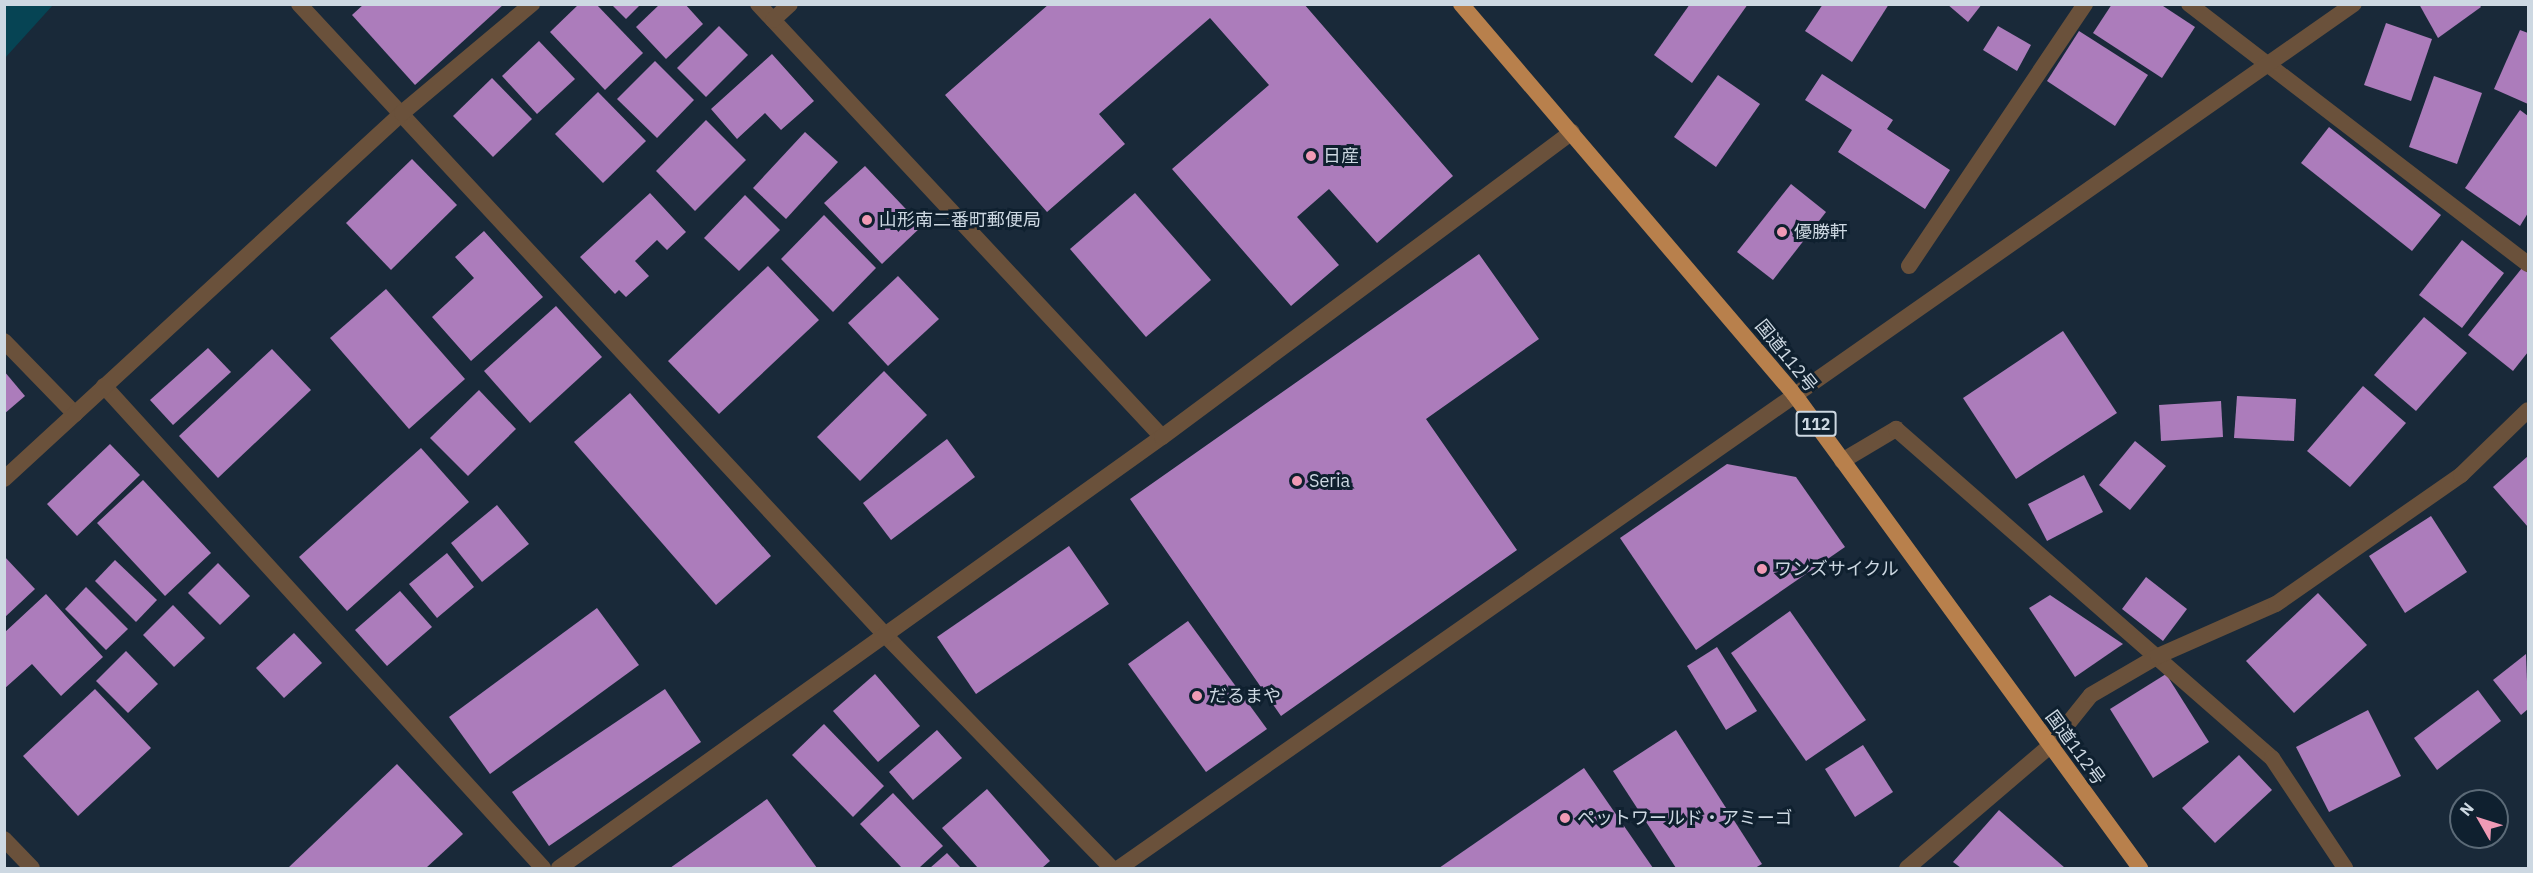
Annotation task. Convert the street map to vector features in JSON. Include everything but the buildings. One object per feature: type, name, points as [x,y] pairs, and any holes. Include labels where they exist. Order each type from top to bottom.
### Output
[{"type":"highway","name":"国道112号","points":[[1461,4],[1794,394],[2140,868]]},
{"type":"street","points":[[299,4],[886,636],[1112,868]]},
{"type":"street","points":[[4,479],[402,113],[532,4]]},
{"type":"street","points":[[758,4],[1162,437]]},
{"type":"street","points":[[773,20],[790,4]]},
{"type":"street","points":[[1909,266],[2085,4]]},
{"type":"street","points":[[2189,4],[2529,264]]},
{"type":"street","points":[[1119,868],[2354,4]]},
{"type":"street","points":[[559,868],[1162,437],[1572,132]]},
{"type":"street","points":[[4,341],[75,414]]},
{"type":"street","points":[[104,386],[543,868]]},
{"type":"street","points":[[1906,868],[2050,746],[2091,695],[2158,656],[2276,604],[2461,475],[2529,410]]},
{"type":"street","points":[[1842,461],[1896,429],[2272,758],[2346,868]]},
{"type":"street","points":[[4,839],[32,868]]},
{"type":"water","points":[[4,5],[53,5],[5,58]]},
{"type":"place","name":"日産","points":[[1311,156]]},
{"type":"place","name":"山形南二番町郵便局","points":[[867,220]]},
{"type":"place","name":"優勝軒","points":[[1782,232]]},
{"type":"place","name":"Seria","points":[[1297,481]]},
{"type":"place","name":"ワンズサイクル","points":[[1762,569]]},
{"type":"place","name":"だるまや","points":[[1197,696]]},
{"type":"place","name":"ペットワールド・アミーゴ","points":[[1565,818]]}]
